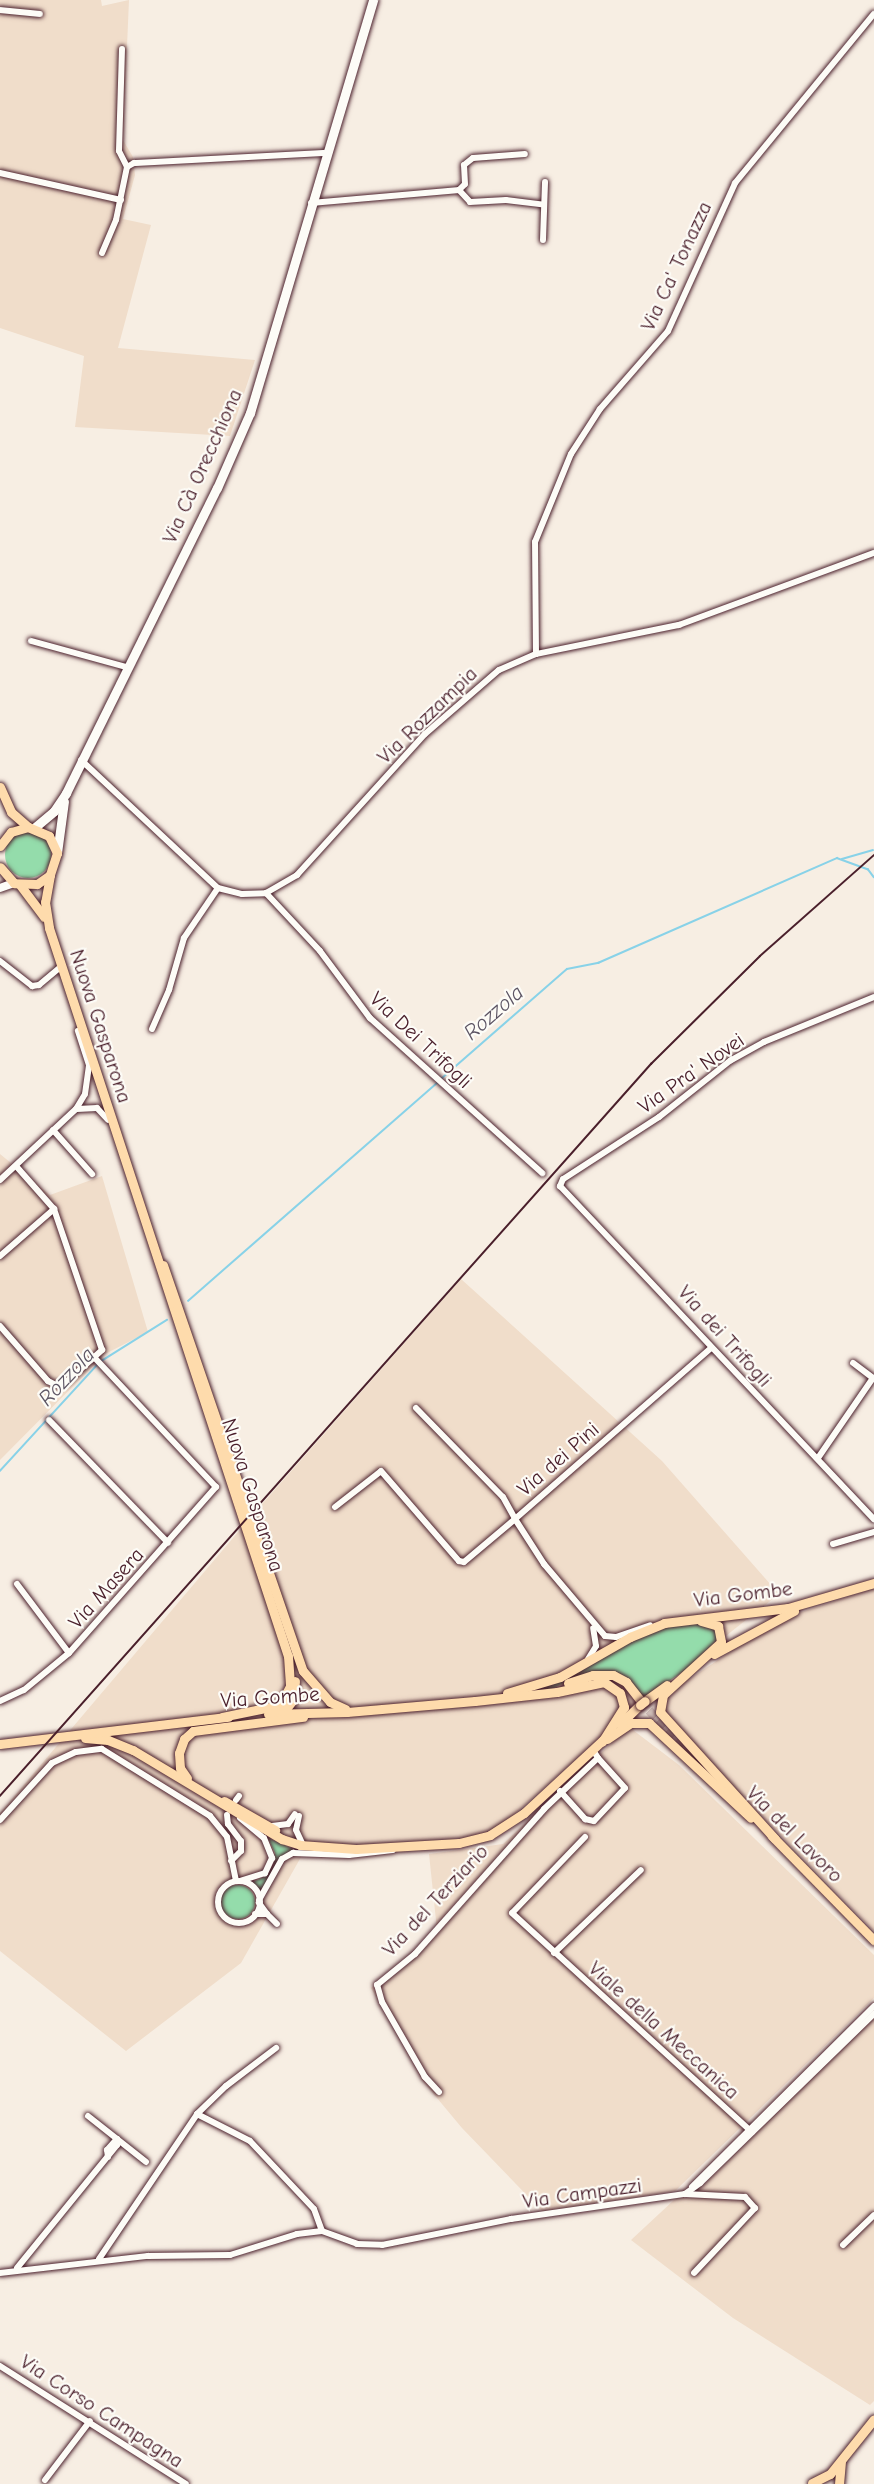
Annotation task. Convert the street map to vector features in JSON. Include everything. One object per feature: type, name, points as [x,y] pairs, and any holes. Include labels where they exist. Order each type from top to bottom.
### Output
[{"type":"main road","name":"Via Cà Orecchiona","points":[[31,827],[54,811],[66,793],[217,488],[250,413],[310,202],[373,0]]},
{"type":"main road","points":[[0,786],[11,812],[31,827],[49,836],[57,853]]},
{"type":"main road","name":"Via Cà Orecchiona","points":[[57,853],[66,793]]},
{"type":"main road","points":[[0,845],[11,832],[31,827]]},
{"type":"main road","points":[[0,838],[0,845]]},
{"type":"main road","name":"Nuova Gasparona","points":[[57,853],[45,902],[49,927],[288,1656],[290,1686],[280,1705],[222,1717]]},
{"type":"main road","name":"Nuova Gasparona","points":[[0,867],[17,884],[49,927]]},
{"type":"main road","points":[[17,884],[37,884],[50,875]]},
{"type":"main road","name":"Nuova Gasparona","points":[[151,1239],[172,1284],[303,1671],[330,1702],[351,1712]]},
{"type":"main road","name":"Via Gombe","points":[[488,1700],[573,1671],[630,1637],[664,1623],[758,1613],[820,1600],[874,1583]]},
{"type":"main road","name":"Via del Terziario","points":[[214,1797],[238,1816],[282,1839],[305,1845],[403,1848],[482,1838],[523,1814],[558,1789],[595,1754],[602,1742],[641,1702],[767,1623],[820,1600]]},
{"type":"main road","points":[[664,1623],[701,1621],[720,1629],[718,1647],[663,1695],[661,1716],[775,1839]]},
{"type":"main road","points":[[261,1721],[285,1712],[295,1693],[294,1674],[288,1656]]},
{"type":"main road","points":[[541,1694],[584,1677],[604,1674],[626,1682],[641,1702]]},
{"type":"main road","points":[[541,1694],[598,1681],[614,1687],[623,1699],[623,1713],[602,1742]]},
{"type":"main road","name":"Via Gombe","points":[[0,1744],[222,1717],[285,1712],[351,1712],[541,1694]]},
{"type":"main road","points":[[178,1760],[183,1739],[193,1731],[261,1721],[351,1712]]},
{"type":"main road","points":[[189,1781],[178,1760],[180,1733],[193,1721]]},
{"type":"main road","points":[[602,1742],[631,1722],[650,1723],[775,1839]]},
{"type":"main road","name":"Via del Terziario","points":[[70,1737],[123,1745],[305,1845]]},
{"type":"main road","name":"Via del Lavoro","points":[[689,1754],[874,1940]]},
{"type":"main road","points":[[810,2483],[830,2474],[874,2419]]},
{"type":"main road","points":[[839,2484],[842,2458]]},
{"type":"main road","points":[[810,2483],[826,2484]]},
{"type":"street","points":[[0,10],[40,14]]},
{"type":"street","name":"Via Ca' Tonazza","points":[[537,654],[535,542],[571,454],[600,409],[668,331],[735,183],[874,14]]},
{"type":"street","points":[[102,253],[121,200],[127,167],[119,151],[122,49]]},
{"type":"street","points":[[127,167],[134,163],[325,153]]},
{"type":"street","points":[[310,202],[459,190],[465,184],[464,165],[473,158],[525,154]]},
{"type":"street","points":[[0,173],[121,200]]},
{"type":"street","points":[[543,240],[545,182]]},
{"type":"street","points":[[459,190],[470,202],[506,200],[544,205]]},
{"type":"street","name":"Via Rozzampia","points":[[266,893],[297,875],[425,734],[482,682],[499,670],[537,654],[680,625],[874,553]]},
{"type":"street","points":[[31,640],[126,668]]},
{"type":"street","points":[[81,760],[218,888],[242,894],[266,893]]},
{"type":"street","points":[[0,888],[17,884]]},
{"type":"street","points":[[152,1029],[169,990],[184,938],[218,888]]},
{"type":"street","name":"Via Dei Trifogli","points":[[266,893],[320,951],[357,1004],[434,1077],[542,1173]]},
{"type":"street","points":[[0,961],[32,986],[39,985],[62,966]]},
{"type":"street","points":[[0,1180],[76,1109],[89,1078],[70,990]]},
{"type":"street","name":"Via Pra' Novei","points":[[567,1176],[659,1117],[703,1080],[748,1050],[874,997]]},
{"type":"street","points":[[76,1109],[97,1108],[107,1116],[135,1185]]},
{"type":"street","points":[[53,1130],[92,1174]]},
{"type":"street","points":[[0,1326],[48,1381],[56,1385],[65,1383],[99,1361],[102,1350],[54,1209],[16,1166]]},
{"type":"street","name":"Via dei Trifogli","points":[[567,1176],[561,1181],[564,1192],[672,1301],[710,1349],[818,1458],[874,1519]]},
{"type":"street","points":[[0,1256],[54,1209]]},
{"type":"street","name":"Via dei Pini","points":[[416,1407],[503,1497],[515,1520],[710,1349]]},
{"type":"street","name":"Via Masera","points":[[0,1701],[24,1690],[69,1653],[214,1493],[213,1479],[99,1361]]},
{"type":"street","points":[[818,1458],[873,1378],[853,1363]]},
{"type":"street","points":[[49,1420],[168,1543]]},
{"type":"street","points":[[334,1507],[381,1471],[459,1561],[464,1562],[515,1520],[544,1564],[592,1624],[610,1638],[664,1623]]},
{"type":"street","points":[[833,1544],[874,1532]]},
{"type":"street","points":[[17,1584],[69,1653]]},
{"type":"street","points":[[573,1671],[594,1652],[597,1640],[592,1624]]},
{"type":"street","points":[[0,1820],[52,1763],[76,1752],[102,1749],[210,1815],[227,1837],[231,1861],[238,1881],[255,1890],[259,1902],[277,1924]]},
{"type":"street","points":[[558,1789],[590,1822],[624,1792],[624,1784],[595,1754]]},
{"type":"street","name":"Via del Terziario","points":[[439,2092],[409,2049],[382,2002],[377,1984],[415,1954],[529,1826],[558,1789]]},
{"type":"street","points":[[523,1814],[529,1826]]},
{"type":"street","points":[[227,1815],[228,1824],[241,1841],[241,1851],[231,1861]]},
{"type":"street","points":[[266,1824],[288,1824],[297,1815],[296,1830],[305,1845]]},
{"type":"street","name":"Via del Terziario","points":[[238,1816],[264,1838],[272,1858],[265,1873],[238,1881]]},
{"type":"street","name":"Viale della Meccanica","points":[[585,1837],[512,1913],[750,2130]]},
{"type":"street","name":"Via del Terziario","points":[[259,1902],[282,1859],[293,1853],[349,1855],[403,1848]]},
{"type":"street","points":[[554,1953],[641,1870]]},
{"type":"street","points":[[238,1881],[220,1892],[218,1903],[222,1914],[240,1922],[255,1914],[267,1914]]},
{"type":"street","points":[[255,1914],[259,1902]]},
{"type":"street","points":[[685,2194],[874,2006]]},
{"type":"street","points":[[750,2130],[874,2014]]},
{"type":"street","points":[[99,2259],[197,2114],[276,2048]]},
{"type":"street","points":[[197,2114],[250,2141],[314,2209],[322,2231]]},
{"type":"street","points":[[88,2116],[146,2162]]},
{"type":"street","points":[[17,2268],[108,2157],[107,2150],[117,2139]]},
{"type":"street","name":"Via Campazzi","points":[[0,2273],[17,2268],[99,2259],[230,2255],[297,2234],[322,2231],[357,2244],[382,2245],[511,2219],[685,2194],[745,2197],[755,2206],[694,2273]]},
{"type":"street","points":[[843,2245],[874,2215]]},
{"type":"street","name":"Via Corso Campagna","points":[[0,2366],[186,2484]]},
{"type":"street","points":[[45,2480],[90,2421]]},
{"type":"shaded area","points":[[0,0],[101,0],[102,6],[129,0],[123,140],[133,157],[135,175],[123,219],[151,225],[118,348],[255,360],[230,436],[75,427],[84,356],[0,328]]},
{"type":"shaded area","points":[[0,1154],[50,1195],[102,1176],[148,1332],[105,1354],[0,1460]]},
{"type":"shaded area","points":[[461,1279],[662,1461],[779,1594],[622,1718],[490,1836],[305,1850],[241,1963],[126,2051],[0,1951],[0,1813],[255,1512]]},
{"type":"shaded area","points":[[874,1588],[874,1931],[700,1753],[665,1711],[666,1701],[682,1684],[751,1638],[799,1613]]},
{"type":"shaded area","points":[[629,1727],[679,1765],[874,1955],[874,1998],[675,2191],[543,2212],[462,2128],[422,2080],[371,1988],[437,1930],[429,1854],[503,1844]]},
{"type":"shaded area","points":[[874,2017],[874,2401],[870,2405],[733,2318],[631,2240],[674,2200],[702,2186]]},
{"type":"green space","points":[[28,832],[44,839],[51,855],[44,871],[28,878],[12,871],[5,855],[12,839]]},
{"type":"green space","points":[[698,1623],[713,1626],[719,1638],[687,1669],[642,1699],[619,1674],[569,1680],[546,1692],[521,1694],[557,1683],[613,1649],[662,1627]]},
{"type":"green space","points":[[268,1838],[295,1850],[277,1861],[261,1896],[253,1882],[264,1877],[274,1866],[275,1853]]},
{"type":"green space","points":[[238,1885],[250,1890],[255,1902],[250,1914],[238,1919],[226,1914],[221,1902],[226,1890]]},
{"type":"waterway","points":[[842,859],[873,850]]},
{"type":"waterway","name":"Rozzola","points":[[441,1079],[567,969],[598,963],[837,858],[868,869],[874,877]]},
{"type":"waterway","name":"Rozzola","points":[[188,1301],[438,1082]]},
{"type":"waterway","name":"Rozzola","points":[[100,1362],[167,1320]]},
{"type":"waterway","name":"Rozzola","points":[[0,1471],[97,1365]]},
{"type":"tunnel","points":[[640,1700],[689,1754]]},
{"type":"railway","points":[[0,1796],[651,1064],[760,956],[874,855]]}]
